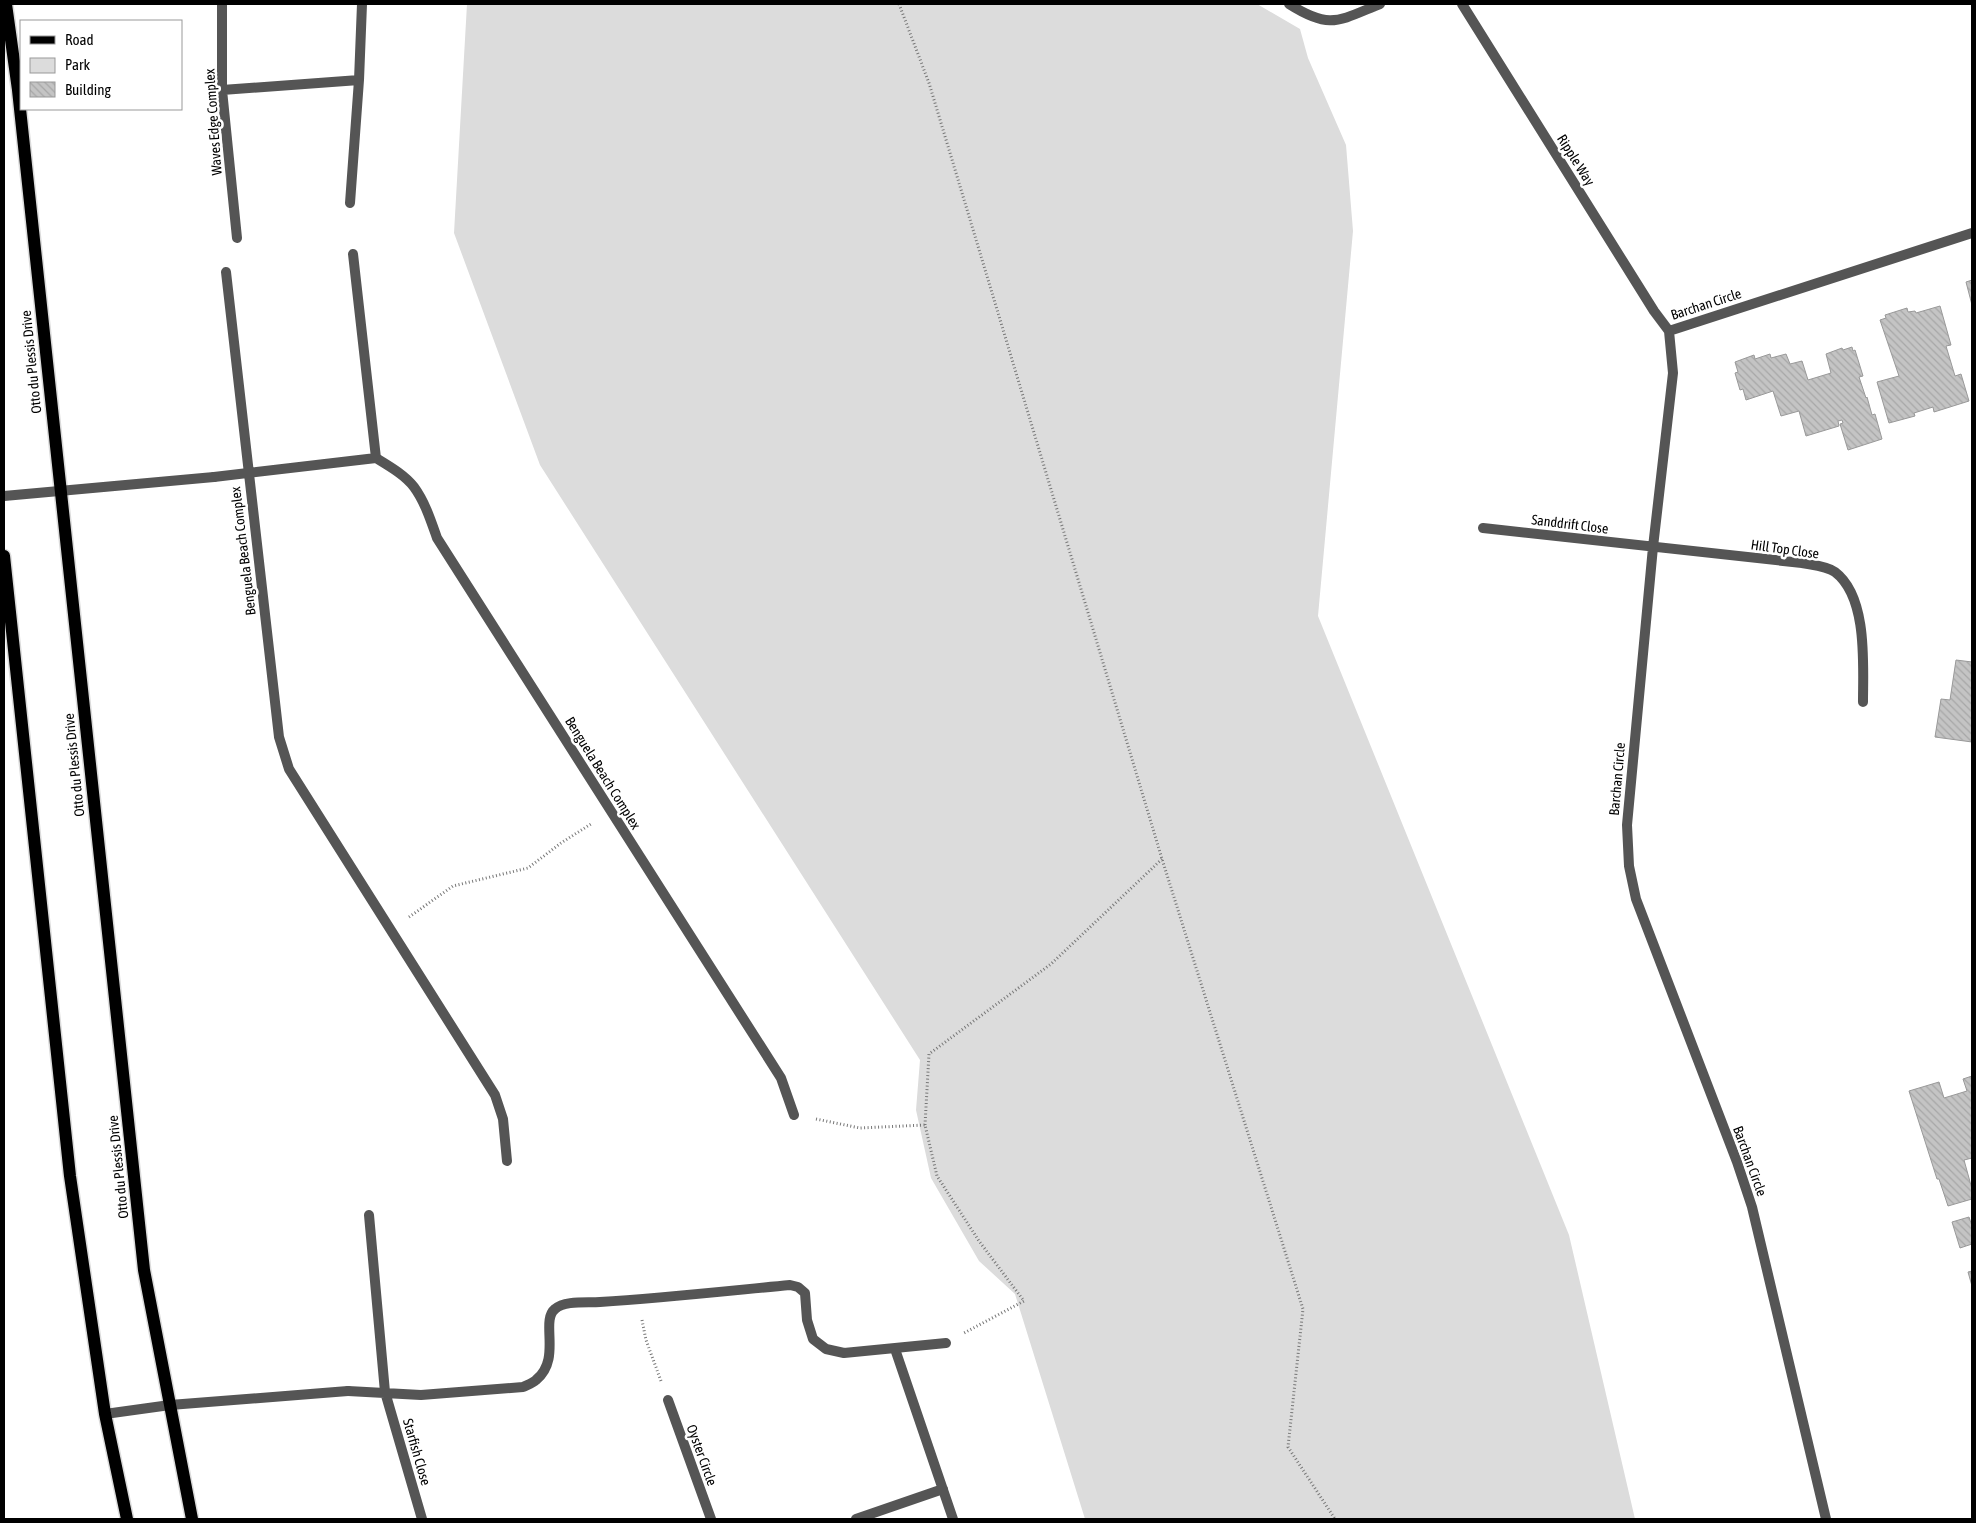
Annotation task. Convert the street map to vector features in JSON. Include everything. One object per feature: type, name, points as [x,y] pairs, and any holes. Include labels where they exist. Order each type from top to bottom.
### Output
[{"type":"main road","name":"Otto du Plessis Drive","points":[[6,4],[20,109]]},
{"type":"main road","name":"Otto du Plessis Drive","points":[[20,110],[144,1270],[192,1519]]},
{"type":"main road","points":[[4,556],[70,1176],[105,1414],[127,1519]]},
{"type":"street","name":"Waves Edge Complex","points":[[222,4],[222,90],[237,238]]},
{"type":"street","points":[[350,203],[359,80],[362,4]]},
{"type":"street","points":[[1289,4],[1312,18],[1324,21],[1335,20],[1380,4]]},
{"type":"street","name":"Ripple Way","points":[[1462,4],[1649,302],[1669,330]]},
{"type":"street","points":[[222,90],[359,80]]},
{"type":"street","name":"Barchan Circle","points":[[1826,1519],[1752,1207],[1737,1162],[1636,899],[1629,866],[1627,825],[1631,771],[1653,547],[1673,373],[1669,330],[1972,233]]},
{"type":"street","points":[[353,254],[376,458]]},
{"type":"street","name":"Benguela Beach Complex","points":[[226,272],[279,737],[289,769],[494,1095],[502,1119],[507,1161]]},
{"type":"street","name":"Benguela Beach Complex","points":[[4,496],[248,474],[376,458],[398,472],[413,486],[425,506],[438,538],[781,1078],[794,1115]]},
{"type":"street","name":"Sanddrift Close","points":[[1483,528],[1653,547]]},
{"type":"street","name":"Hill Top Close","points":[[1653,547],[1802,563],[1834,571],[1845,582],[1856,605],[1863,644],[1863,702]]},
{"type":"street","name":"Starfish Close","points":[[369,1215],[385,1392],[422,1519]]},
{"type":"street","points":[[105,1414],[170,1405],[348,1390],[421,1395],[523,1387],[536,1380],[551,1353],[550,1316],[555,1309],[568,1304],[639,1300],[790,1286],[798,1287],[805,1293],[807,1320],[813,1338],[826,1349],[844,1353],[946,1342]]},
{"type":"street","points":[[895,1349],[954,1519]]},
{"type":"street","name":"Oyster Circle","points":[[668,1400],[711,1519]]},
{"type":"street","points":[[856,1519],[943,1489]]},
{"type":"path","points":[[900,4],[932,92],[1162,859],[1303,1309],[1288,1447],[1335,1519]]},
{"type":"path","points":[[391,930],[454,886],[528,868],[562,843],[611,812]]},
{"type":"path","points":[[946,1342],[1024,1301],[979,1241],[937,1176],[924,1124],[929,1054],[1051,964],[1162,859]]},
{"type":"path","points":[[794,1115],[860,1128],[924,1124]]},
{"type":"path","points":[[639,1300],[646,1340],[668,1400]]},
{"type":"green space","points":[[467,4],[1257,4],[1300,29],[1308,58],[1346,145],[1353,231],[1318,616],[1569,1235],[1635,1519],[1085,1519],[1015,1294],[979,1261],[931,1178],[916,1110],[920,1060],[540,465],[454,233]]},
{"type":"building","points":[[1972,280],[1972,305],[1966,282]]},
{"type":"building","points":[[1940,306],[1951,345],[1946,346],[1955,376],[1961,374],[1969,401],[1934,412],[1933,407],[1914,413],[1915,416],[1889,423],[1877,382],[1899,376],[1880,320],[1886,318],[1885,315],[1907,308],[1908,312],[1915,311],[1916,313]]},
{"type":"building","points":[[1852,347],[1853,351],[1855,350],[1863,376],[1859,377],[1872,415],[1875,414],[1882,439],[1848,450],[1840,424],[1843,423],[1842,420],[1838,421],[1839,426],[1806,436],[1799,411],[1781,416],[1773,391],[1746,400],[1743,389],[1740,390],[1735,373],[1738,372],[1735,362],[1754,355],[1755,359],[1770,354],[1771,358],[1786,354],[1790,364],[1802,361],[1808,380],[1831,373],[1826,354],[1842,348],[1843,350]]},
{"type":"building","points":[[1956,660],[1972,662],[1972,742],[1935,737],[1941,699],[1950,700]]},
{"type":"building","points":[[1972,1076],[1972,1158],[1964,1160],[1972,1189],[1972,1199],[1948,1206],[1939,1179],[1937,1179],[1909,1091],[1939,1082],[1944,1098],[1967,1091],[1963,1079]]},
{"type":"building","points":[[1969,1217],[1972,1226],[1972,1244],[1960,1248],[1952,1222]]},
{"type":"building","points":[[1972,1271],[1972,1286],[1968,1272]]}]
